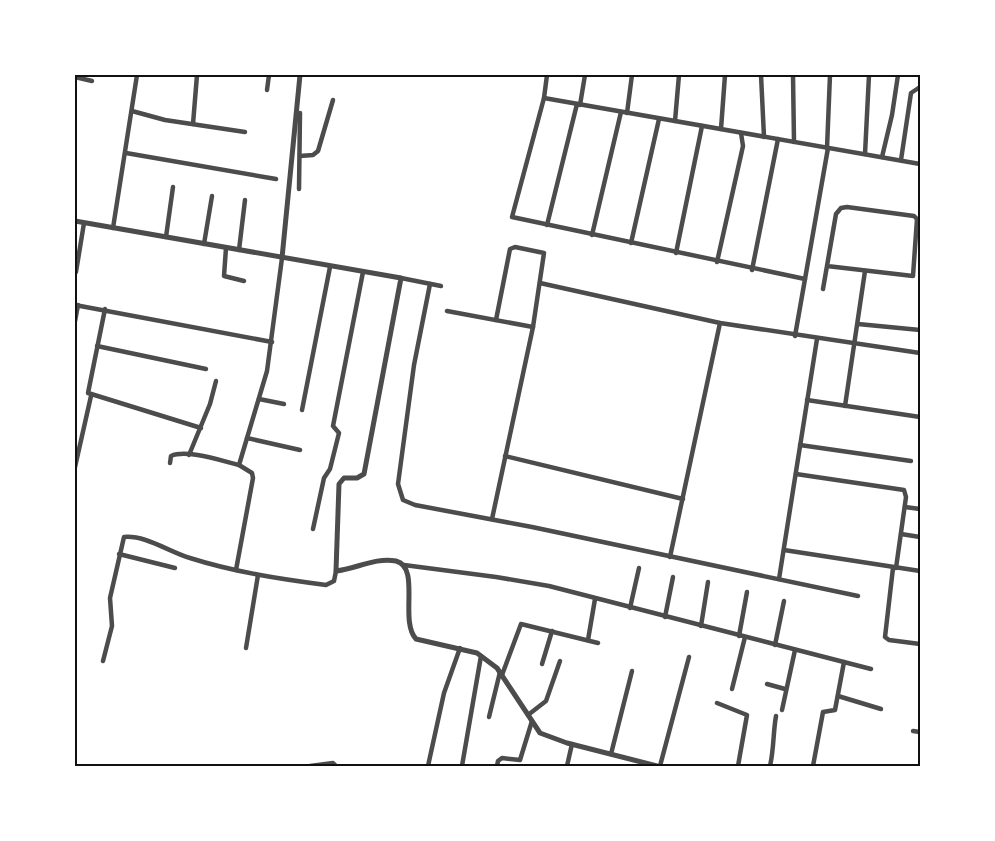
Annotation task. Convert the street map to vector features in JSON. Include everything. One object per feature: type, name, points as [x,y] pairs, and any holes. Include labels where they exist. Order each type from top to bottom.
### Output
[{"type":"street","points":[[113,228],[137,75]]},
{"type":"street","points":[[193,124],[197,75]]},
{"type":"street","points":[[267,90],[269,75]]},
{"type":"street","points":[[239,465],[267,370],[272,342],[300,75]]},
{"type":"street","points":[[547,75],[544,98],[512,217],[752,270],[805,279]]},
{"type":"street","points":[[548,225],[585,75]]},
{"type":"street","points":[[592,235],[632,75]]},
{"type":"street","points":[[675,121],[679,75]]},
{"type":"street","points":[[720,130],[725,75]]},
{"type":"street","points":[[761,75],[764,137]]},
{"type":"street","points":[[793,75],[794,142]]},
{"type":"street","points":[[795,336],[828,148],[830,75]]},
{"type":"street","points":[[865,154],[869,75]]},
{"type":"street","points":[[882,157],[892,115],[898,75]]},
{"type":"street","points":[[75,77],[92,81]]},
{"type":"street","points":[[901,160],[911,93],[920,87]]},
{"type":"street","points":[[544,98],[920,164]]},
{"type":"street","points":[[300,156],[313,155],[318,151],[333,100]]},
{"type":"street","points":[[132,111],[164,120],[245,132]]},
{"type":"street","points":[[299,189],[300,113]]},
{"type":"street","points":[[631,243],[659,119]]},
{"type":"street","points":[[676,253],[702,126]]},
{"type":"street","points":[[717,262],[743,146],[740,133]]},
{"type":"street","points":[[752,270],[778,139]]},
{"type":"street","points":[[126,153],[276,179]]},
{"type":"street","points":[[166,237],[173,187]]},
{"type":"street","points":[[204,244],[212,196]]},
{"type":"street","points":[[239,250],[244,200]]},
{"type":"street","points":[[823,289],[836,214],[844,207],[916,217],[918,249],[913,276],[827,266]]},
{"type":"street","points":[[75,221],[441,286]]},
{"type":"street","points":[[76,272],[84,223]]},
{"type":"street","points":[[492,520],[533,327],[544,253],[512,247],[496,320]]},
{"type":"street","points":[[226,248],[224,276],[244,281]]},
{"type":"street","points":[[302,410],[330,267]]},
{"type":"street","points":[[845,406],[865,271]]},
{"type":"street","points":[[313,529],[324,478],[330,469],[339,432],[333,426],[363,272]]},
{"type":"street","points":[[102,661],[112,626],[110,598],[122,538],[127,536],[142,539],[189,558],[258,575],[326,585],[334,581],[339,484],[344,478],[357,478],[364,474],[401,278]]},
{"type":"street","points":[[540,283],[720,323],[795,336],[920,353]]},
{"type":"street","points":[[430,284],[414,366],[398,490],[403,500],[408,503],[858,596]]},
{"type":"street","points":[[75,321],[77,305],[272,342]]},
{"type":"street","points":[[105,309],[87,391],[91,396],[201,428]]},
{"type":"street","points":[[447,311],[533,327]]},
{"type":"street","points":[[670,557],[720,323]]},
{"type":"street","points":[[858,324],[920,330]]},
{"type":"street","points":[[779,580],[816,339]]},
{"type":"street","points":[[97,346],[206,369]]},
{"type":"street","points":[[189,455],[201,428],[216,381]]},
{"type":"street","points":[[75,466],[77,444],[91,396]]},
{"type":"street","points":[[259,399],[284,404]]},
{"type":"street","points":[[807,400],[920,417]]},
{"type":"street","points":[[247,438],[300,450]]},
{"type":"street","points":[[800,445],[911,461]]},
{"type":"street","points":[[170,463],[173,454],[189,455],[239,465],[252,473],[253,478],[236,570]]},
{"type":"street","points":[[505,456],[683,499]]},
{"type":"street","points":[[796,474],[900,488],[905,493],[905,508],[894,568],[886,637],[889,640],[920,644]]},
{"type":"street","points":[[905,508],[920,510]]},
{"type":"street","points":[[901,534],[920,537]]},
{"type":"street","points":[[784,550],[920,571]]},
{"type":"street","points":[[119,554],[175,568]]},
{"type":"street","points":[[336,571],[366,562],[397,561],[404,565],[549,586],[871,669]]},
{"type":"street","points":[[404,565],[409,574],[408,619],[411,633],[416,639],[460,648],[481,656],[501,674],[519,698],[540,733],[572,744],[658,766],[689,657]]},
{"type":"street","points":[[630,608],[639,568]]},
{"type":"street","points":[[246,648],[258,575]]},
{"type":"street","points":[[665,617],[673,576]]},
{"type":"street","points":[[701,626],[708,582]]},
{"type":"street","points":[[732,690],[742,636],[747,592]]},
{"type":"street","points":[[588,640],[595,599]]},
{"type":"street","points":[[775,645],[784,601]]},
{"type":"street","points":[[490,717],[501,674],[521,624],[598,643]]},
{"type":"street","points":[[542,664],[552,631]]},
{"type":"street","points":[[428,766],[444,693],[460,648]]},
{"type":"street","points":[[782,710],[785,689],[795,650]]},
{"type":"street","points":[[462,766],[481,656]]},
{"type":"street","points":[[528,715],[546,701],[560,661]]},
{"type":"street","points":[[813,766],[824,712],[835,711],[844,662]]},
{"type":"street","points":[[611,754],[632,671]]},
{"type":"street","points":[[767,684],[785,689]]},
{"type":"street","points":[[838,696],[881,709]]},
{"type":"street","points":[[717,703],[747,715],[738,766]]},
{"type":"street","points":[[770,766],[775,737],[776,716]]},
{"type":"street","points":[[498,766],[498,761],[502,758],[520,760],[532,721]]},
{"type":"street","points":[[913,730],[920,732]]},
{"type":"street","points":[[567,766],[572,744]]},
{"type":"street","points":[[310,766],[333,763],[336,766]]}]
